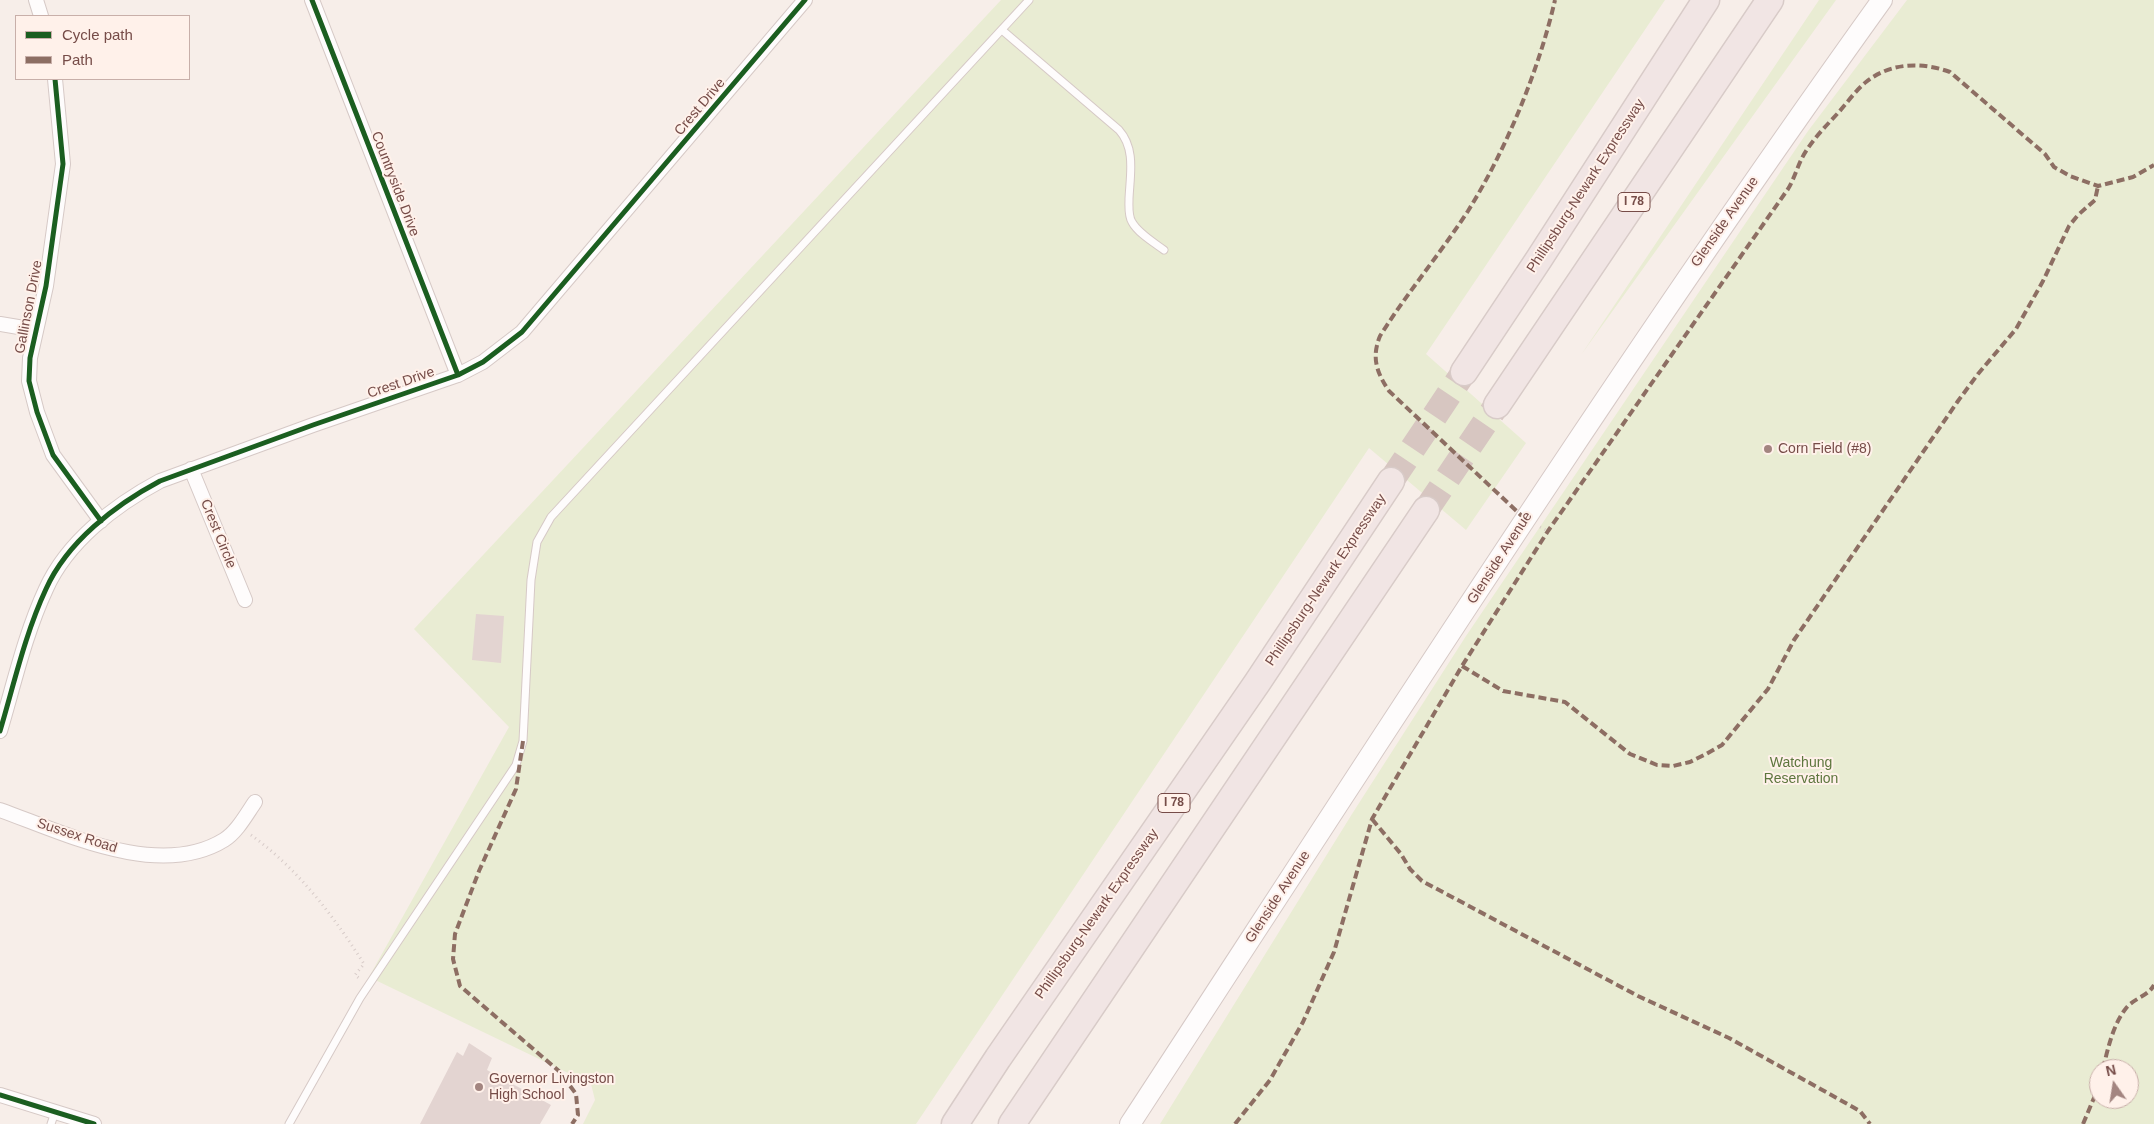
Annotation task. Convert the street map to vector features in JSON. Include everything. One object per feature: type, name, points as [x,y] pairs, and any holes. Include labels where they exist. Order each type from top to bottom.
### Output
[{"type":"highway","name":"Phillipsburg-Newark Expressway","points":[[1464,372],[1706,0]]},
{"type":"highway","name":"I 78","points":[[1497,405],[1770,0]]},
{"type":"highway","name":"Phillipsburg-Newark Expressway","points":[[955,1124],[998,1058],[1257,683],[1391,481]]},
{"type":"highway","points":[[1012,1124],[1426,510]]},
{"type":"main road","name":"Glenside Avenue","points":[[1130,1124],[1525,519],[1693,268],[1791,126],[1882,0]]},
{"type":"street","points":[[36,0],[41,15]]},
{"type":"street","name":"Countryside Drive","points":[[312,0],[458,375]]},
{"type":"street","name":"Crest Drive","points":[[0,731],[46,588],[66,556],[101,521],[137,493],[160,481],[458,375],[482,362],[522,332],[805,0]]},
{"type":"street","name":"Gallinson Drive","points":[[55,80],[63,164],[46,286],[30,358],[30,380],[37,412],[53,455],[101,521]]},
{"type":"street","points":[[0,324],[36,330]]},
{"type":"street","name":"Crest Circle","points":[[191,469],[245,600]]},
{"type":"street","name":"Sussex Road","points":[[0,810],[111,849],[152,854],[185,855],[224,840],[238,826],[255,802]]},
{"type":"street","points":[[0,1095],[53,1118],[94,1124]]},
{"type":"lane","points":[[288,1124],[360,998],[516,765],[523,741],[531,580],[537,542],[551,517],[1029,0]]},
{"type":"lane","points":[[1002,30],[1128,139],[1131,150],[1129,209],[1131,220],[1136,228],[1164,250]]},
{"type":"path","points":[[238,826],[284,862],[304,882],[345,934],[364,964],[355,975],[368,986]]},
{"type":"green space","points":[[1001,0],[1665,0],[1426,354],[1526,443],[1466,530],[1369,448],[916,1124],[583,1124],[595,1100],[591,1084],[369,977],[509,727],[414,629]]},
{"type":"green space","points":[[1819,0],[1836,0],[1581,355]]},
{"type":"green space","name":"Watchung Reservation","points":[[1907,0],[2154,0],[2154,1124],[1160,1124],[1352,814],[1466,636],[1808,131]]},
{"type":"building","points":[[476,614],[504,616],[501,663],[472,660]]},
{"type":"building","name":"Governor Livingston High School","points":[[469,1043],[492,1058],[487,1070],[551,1105],[540,1124],[420,1124],[457,1052],[463,1056]]},
{"type":"tunnel","points":[[1391,481],[1464,372]]},
{"type":"tunnel","points":[[1426,510],[1497,405]]},
{"type":"marked path","points":[[1525,519],[1389,391],[1381,378],[1377,365],[1376,351],[1380,336],[1468,211],[1495,162],[1520,109],[1540,54],[1555,0]]},
{"type":"marked path","points":[[1235,1124],[1270,1080],[1303,1022],[1334,952],[1372,819],[1462,666],[1548,531],[1788,189],[1802,158],[1818,134],[1859,89],[1876,75],[1896,67],[1918,65],[1939,69],[1950,72],[2045,154],[2054,167],[2070,176],[2098,186],[2133,177],[2154,165]]},
{"type":"marked path","points":[[1462,666],[1503,691],[1565,702],[1630,754],[1657,765],[1673,766],[1690,762],[1722,745],[1768,689],[1794,640],[1958,401],[2016,329],[2043,281],[2069,226],[2095,200],[2098,186]]},
{"type":"marked path","points":[[523,741],[516,789],[479,871],[455,934],[453,959],[460,986],[560,1072],[576,1094],[578,1115],[572,1124]]},
{"type":"marked path","points":[[1372,819],[1401,854],[1410,869],[1422,881],[1638,996],[1729,1038],[1860,1111],[1870,1124]]},
{"type":"marked path","points":[[2106,1059],[2112,1036],[2122,1014],[2130,1004],[2148,992],[2154,985]]},
{"type":"marked path","points":[[2083,1124],[2089,1109]]},
{"type":"cycle path","points":[[312,0],[458,375]]},
{"type":"cycle path","points":[[0,731],[26,641],[46,589],[66,556],[94,526],[126,501],[160,481],[458,375],[483,362],[522,332],[805,0]]},
{"type":"cycle path","points":[[55,80],[63,164],[46,286],[30,358],[29,381],[37,412],[53,455],[101,521]]},
{"type":"cycle path","points":[[0,1095],[94,1124]]},
{"type":"place","name":"Corn Field (#8)","points":[[1768,449]]},
{"type":"place","name":"Governor Livingston High School","points":[[479,1087]]}]
